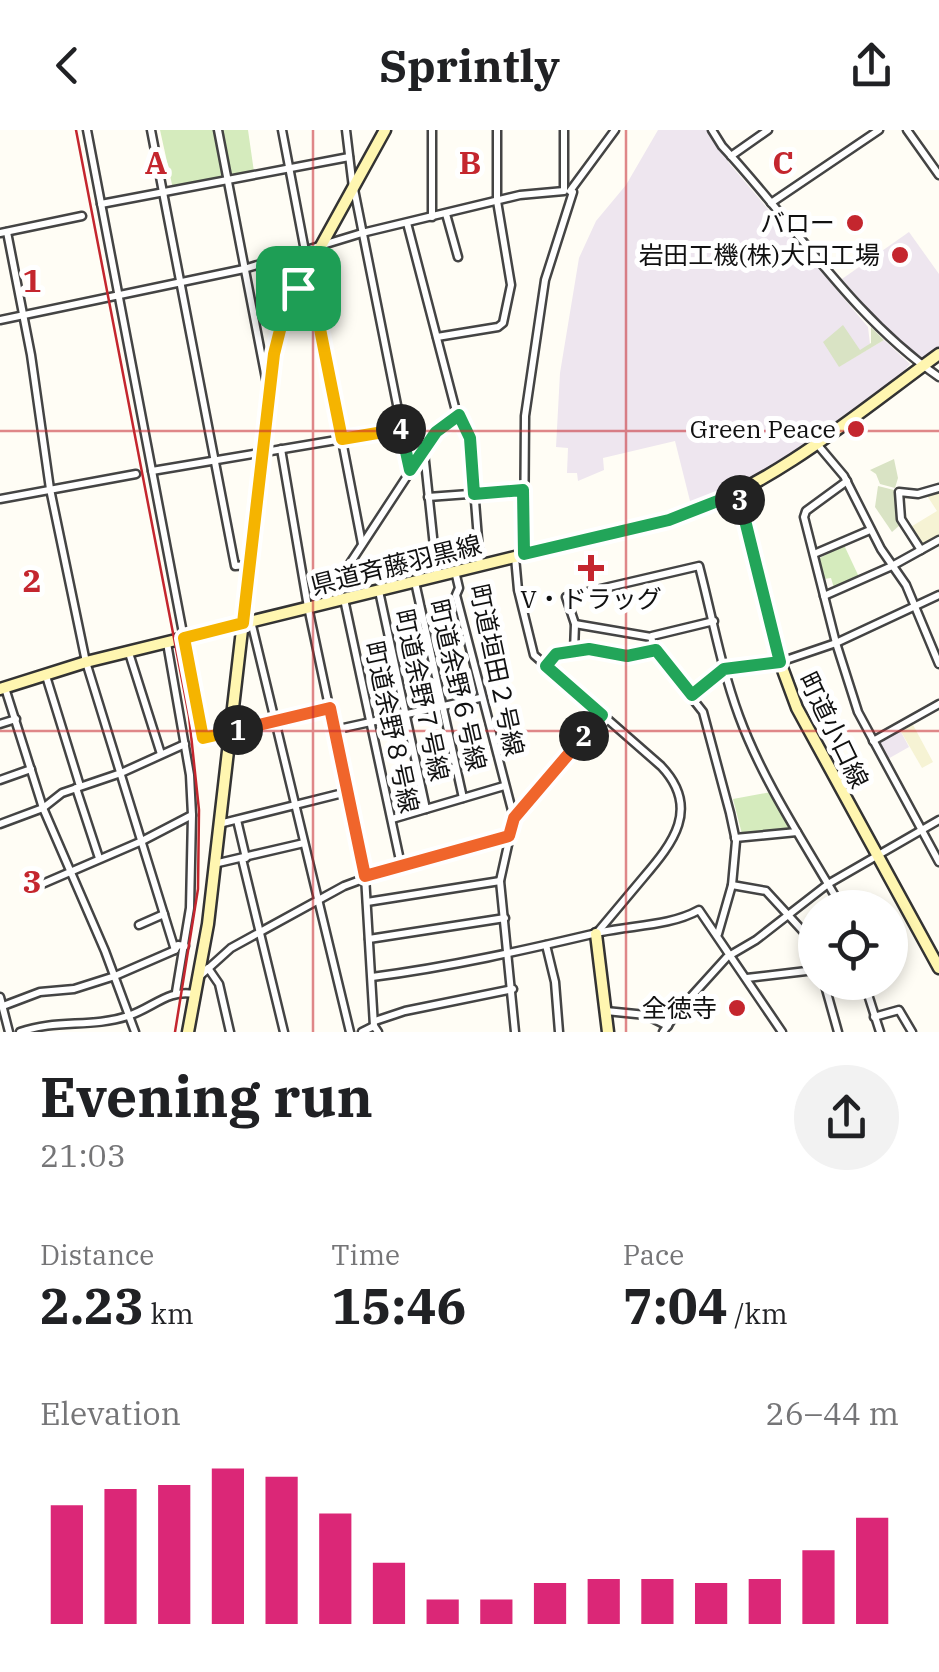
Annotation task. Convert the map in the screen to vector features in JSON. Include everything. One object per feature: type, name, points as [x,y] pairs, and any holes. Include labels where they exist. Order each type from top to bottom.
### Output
[{"type":"street","points":[[86,130],[203,738],[330,708]]},
{"type":"street","points":[[152,130],[236,566],[250,565]]},
{"type":"street","points":[[218,130],[269,390]]},
{"type":"street","points":[[282,130],[305,250]]},
{"type":"street","points":[[346,130],[362,232],[410,470]]},
{"type":"street","points":[[188,1032],[203,972],[229,733],[247,622],[269,390],[282,322],[386,130]]},
{"type":"street","points":[[432,130],[432,217]]},
{"type":"street","points":[[436,337],[503,323],[511,284],[497,201],[497,130]]},
{"type":"street","points":[[564,130],[568,191],[545,280],[525,416],[518,590],[531,649],[667,772],[677,791],[680,819],[669,847],[596,934],[608,1032]]},
{"type":"street","points":[[0,320],[244,269],[362,232],[497,201],[568,191],[615,130]]},
{"type":"street","points":[[712,130],[878,328],[939,376]]},
{"type":"street","points":[[731,156],[768,130]]},
{"type":"street","points":[[771,202],[880,130]]},
{"type":"street","points":[[907,130],[939,176]]},
{"type":"street","points":[[101,204],[349,157]]},
{"type":"street","points":[[446,214],[458,256]]},
{"type":"street","points":[[82,216],[3,233],[23,314],[50,489],[86,662],[175,950]]},
{"type":"street","points":[[407,222],[436,337],[459,415],[470,438],[480,564]]},
{"type":"street","points":[[308,269],[362,544]]},
{"type":"street","name":"県道斉藤羽黒線","points":[[2,689],[86,662],[669,520],[738,493],[781,469],[939,354]]},
{"type":"street","points":[[324,603],[436,432],[459,415]]},
{"type":"street","points":[[152,470],[402,429]]},
{"type":"street","points":[[817,443],[847,482],[916,608],[939,664]]},
{"type":"street","points":[[280,449],[308,607],[365,876],[376,1026]]},
{"type":"street","points":[[424,452],[437,575]]},
{"type":"street","points":[[0,499],[136,474]]},
{"type":"street","points":[[847,482],[806,511],[804,518],[849,688],[872,741],[939,862]]},
{"type":"street","points":[[921,550],[900,519],[899,492],[918,494],[939,488]]},
{"type":"street","points":[[428,497],[523,490]]},
{"type":"street","name":"町道小口線","points":[[738,493],[780,662],[811,739],[939,968]]},
{"type":"street","points":[[814,554],[870,530]]},
{"type":"street","points":[[824,596],[939,540]]},
{"type":"street","points":[[574,652],[576,624],[566,597],[699,566],[724,669],[751,746],[832,890]]},
{"type":"street","name":"町道垣田２号線","points":[[455,570],[459,588],[456,596],[480,698],[514,818]]},
{"type":"street","name":"町道余野６号線","points":[[414,581],[463,798]]},
{"type":"street","name":"町道余野７号線","points":[[379,590],[426,809]]},
{"type":"street","points":[[692,695],[724,669],[780,662],[836,643],[939,595]]},
{"type":"street","name":"町道余野８号線","points":[[344,598],[402,865]]},
{"type":"street","points":[[247,622],[275,721],[350,1032]]},
{"type":"street","points":[[576,624],[652,636],[714,622]]},
{"type":"street","points":[[652,636],[656,650],[703,712],[721,771],[735,838],[732,885],[718,934]]},
{"type":"street","points":[[167,642],[185,744],[192,815],[191,890],[176,992]]},
{"type":"street","points":[[546,666],[556,654],[589,649],[627,656],[656,650]]},
{"type":"street","points":[[128,652],[161,754]]},
{"type":"street","points":[[46,676],[99,858]]},
{"type":"street","points":[[2,689],[16,718],[43,808],[135,1032]]},
{"type":"street","points":[[334,730],[480,698]]},
{"type":"street","points":[[872,741],[939,704]]},
{"type":"street","points":[[515,1032],[500,881],[509,836],[514,818],[602,715]]},
{"type":"street","points":[[0,724],[16,718]]},
{"type":"street","points":[[0,824],[43,808],[62,793],[121,773],[185,744]]},
{"type":"street","points":[[0,780],[31,769]]},
{"type":"street","points":[[392,819],[504,786]]},
{"type":"street","points":[[218,825],[347,792]]},
{"type":"street","points":[[33,888],[192,815]]},
{"type":"street","points":[[237,820],[284,1032]]},
{"type":"street","points":[[606,1011],[646,1015],[666,1029],[705,980],[731,956],[828,884],[939,820]]},
{"type":"street","points":[[735,838],[798,832]]},
{"type":"street","points":[[203,972],[231,948],[365,876],[509,836]]},
{"type":"street","points":[[213,864],[304,843]]},
{"type":"street","points":[[367,902],[500,881]]},
{"type":"street","points":[[732,885],[766,891],[798,925]]},
{"type":"street","points":[[372,977],[444,968],[662,923],[700,910],[782,1032]]},
{"type":"street","points":[[139,924],[164,914]]},
{"type":"street","points":[[369,939],[504,918]]},
{"type":"street","points":[[9,1032],[1,1003],[115,976],[175,950],[178,945],[185,946]]},
{"type":"street","points":[[546,946],[555,982],[560,1032]]},
{"type":"street","points":[[203,972],[218,984],[230,1032]]},
{"type":"street","points":[[746,978],[798,972]]},
{"type":"street","points":[[362,1032],[404,1011],[512,989]]},
{"type":"street","points":[[20,1032],[58,1023],[76,1029],[129,1016],[176,992],[195,994]]},
{"type":"street","points":[[829,1000],[838,1032]]},
{"type":"street","points":[[869,1000],[880,1032]]},
{"type":"street","points":[[874,1017],[900,1010],[912,1032]]},
{"type":"shaded area","points":[[658,130],[708,130],[729,163],[868,327],[870,344],[838,367],[884,340],[910,364],[777,463],[731,489],[691,505],[675,441],[603,458],[604,470],[578,481],[577,473],[567,473],[568,448],[556,447],[560,373],[579,258],[596,221],[626,185]]},
{"type":"shaded area","points":[[909,232],[939,274],[939,347],[917,359],[842,279]]},
{"type":"shaded area","points":[[939,491],[939,537],[920,545],[909,528],[937,511],[926,494]]},
{"type":"shaded area","points":[[912,723],[933,762],[922,768],[900,730]]},
{"type":"shaded area","points":[[900,730],[909,747],[886,760],[878,742]]},
{"type":"green space","points":[[160,130],[248,130],[254,172],[173,189]]},
{"type":"green space","points":[[843,325],[860,350],[871,343],[871,327],[884,340],[839,367],[823,342]]},
{"type":"green space","points":[[894,459],[898,478],[895,488],[880,484],[870,470]]},
{"type":"green space","points":[[878,486],[894,490],[900,525],[892,532],[875,507]]},
{"type":"green space","points":[[844,545],[859,577],[834,588],[831,578],[824,579],[818,559]]},
{"type":"green space","points":[[771,792],[791,827],[789,830],[742,834],[733,799]]},
{"type":"railway","points":[[76,130],[189,716],[199,810],[198,889],[175,1032]]},
{"type":"place","name":"バロー","points":[[855,223]]},
{"type":"place","name":"岩田工機(株)大口工場","points":[[900,255]]},
{"type":"place","name":"Green Peace","points":[[856,429]]},
{"type":"place","name":"V・ドラッグ","points":[[591,568]]},
{"type":"place","name":"全徳寺","points":[[737,1008]]},
{"type":"route","points":[[308,269],[342,439],[402,429],[410,470],[436,432],[459,415],[470,438],[474,494],[523,490],[524,554],[669,520],[738,493],[780,662],[724,669],[692,695],[656,650],[627,656],[589,649],[556,654],[546,666],[602,715],[514,818],[509,836],[365,876],[330,708],[203,738],[184,638],[243,623],[274,354],[282,322],[298,288],[308,269]]}]
